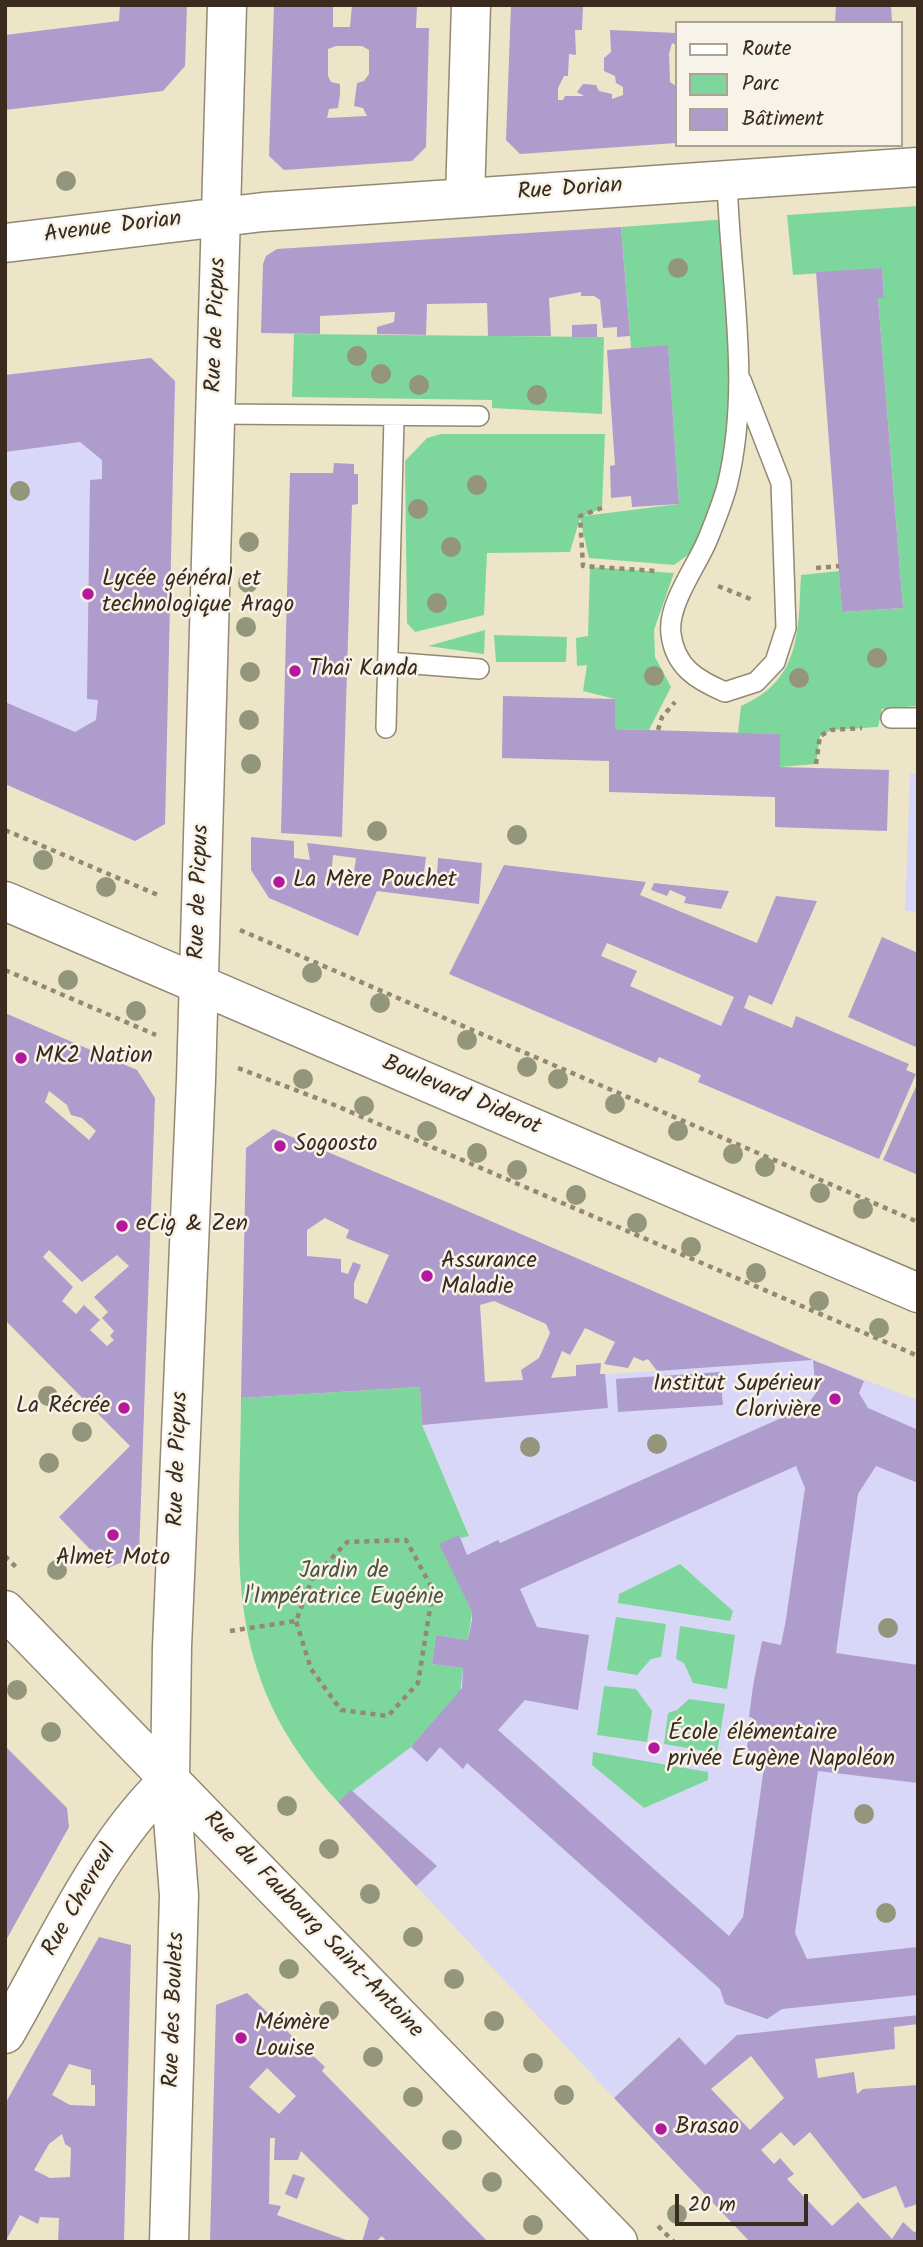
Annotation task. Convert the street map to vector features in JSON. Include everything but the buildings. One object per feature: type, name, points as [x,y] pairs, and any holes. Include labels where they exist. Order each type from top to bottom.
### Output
[{"type":"street","name":"Rue de Picpus","points":[[170,1779],[199,983],[227,5]]},
{"type":"street","points":[[465,198],[471,5]]},
{"type":"street","name":"Rue Dorian","points":[[222,215],[918,167]]},
{"type":"street","name":"Avenue Dorian","points":[[5,243],[222,215]]},
{"type":"street","name":"Boulevard Diderot","points":[[5,901],[918,1293]]},
{"type":"street","name":"Rue du Faubourg Saint-Antoine","points":[[5,1610],[618,2242]]},
{"type":"street","name":"Rue Chevreul","points":[[5,2034],[117,1838],[145,1802],[170,1779]]},
{"type":"street","name":"Rue des Boulets","points":[[169,2242],[179,1895],[170,1779]]},
{"type":"lane","points":[[727,180],[741,380],[727,486],[706,542],[689,575],[670,631],[675,656],[696,679],[725,692],[756,682],[775,663],[786,628],[781,483],[741,380]]},
{"type":"lane","points":[[215,414],[394,418],[479,416]]},
{"type":"lane","points":[[386,728],[394,418]]},
{"type":"lane","points":[[388,662],[479,669]]},
{"type":"lane","points":[[891,718],[918,719]]},
{"type":"path","points":[[602,508],[580,516],[583,566],[689,575],[786,613]]},
{"type":"path","points":[[816,765],[820,736],[831,730],[867,728]]},
{"type":"path","points":[[5,830],[918,1222]]},
{"type":"path","points":[[5,970],[196,1052],[332,1104],[918,1356]]},
{"type":"path","points":[[406,1540],[433,1590],[418,1683],[388,1716],[341,1710],[311,1669],[296,1621],[312,1579],[347,1542],[406,1540]]},
{"type":"path","points":[[230,1631],[296,1621]]},
{"type":"shaded area","name":"Lycée général et technologique Arago","points":[[151,358],[175,381],[165,824],[135,841],[5,784],[5,375]]},
{"type":"shaded area","points":[[918,773],[918,912],[905,911],[910,774]]},
{"type":"shaded area","points":[[813,1360],[918,1400],[918,2015],[737,2035],[705,2065],[678,2037],[614,2098],[338,1802],[425,1731],[436,1665],[432,1664],[436,1635],[468,1640],[472,1619],[439,1544],[469,1535],[422,1425],[420,1387]]},
{"type":"green space","points":[[918,206],[918,706],[882,709],[878,727],[832,730],[820,736],[816,764],[780,767],[780,734],[738,733],[741,706],[761,695],[775,683],[786,668],[797,635],[801,575],[839,571],[842,612],[903,608],[878,298],[884,297],[882,269],[793,275],[787,215]]},
{"type":"green space","points":[[728,219],[741,380],[706,542],[674,565],[589,558],[580,518],[570,552],[487,553],[484,615],[415,632],[407,623],[405,461],[427,438],[441,434],[605,434],[602,508],[584,516],[679,504],[668,346],[631,348],[621,227]]},
{"type":"green space","points":[[294,334],[604,337],[602,414],[492,408],[492,400],[292,397]]},
{"type":"green space","points":[[590,567],[674,573],[654,630],[655,657],[671,687],[649,730],[615,729],[615,699],[583,691],[587,665],[577,666],[576,638],[588,636]]},
{"type":"green space","points":[[485,630],[484,654],[428,646]]},
{"type":"green space","points":[[494,635],[567,637],[566,662],[496,662]]},
{"type":"green space","name":"Jardin de l'Impératrice Eugénie","points":[[420,1387],[422,1425],[469,1536],[459,1536],[440,1544],[472,1612],[468,1640],[436,1635],[432,1664],[463,1668],[460,1693],[411,1747],[338,1802],[299,1754],[272,1707],[254,1660],[244,1612],[240,1563],[241,1398]]},
{"type":"green space","points":[[680,1564],[733,1611],[730,1621],[618,1603],[619,1594]]},
{"type":"green space","points":[[616,1617],[666,1624],[661,1657],[651,1659],[637,1675],[607,1670]]},
{"type":"green space","points":[[680,1626],[735,1635],[727,1689],[693,1683],[684,1663],[676,1659]]},
{"type":"green space","points":[[604,1686],[636,1689],[652,1711],[647,1742],[597,1735]]},
{"type":"green space","points":[[689,1699],[725,1704],[717,1753],[664,1744],[668,1713],[677,1710]]},
{"type":"green space","points":[[593,1752],[708,1772],[708,1780],[644,1808],[592,1765]]},
{"type":"place","name":"Lycée général et technologique Arago","points":[[88,594]]},
{"type":"place","name":"Thaï Kanda","points":[[295,671]]},
{"type":"place","name":"La Mère Pouchet","points":[[279,882]]},
{"type":"place","name":"MK2 Nation","points":[[21,1058]]},
{"type":"place","name":"Sogoosto","points":[[280,1146]]},
{"type":"place","name":"eCig & Zen","points":[[122,1226]]},
{"type":"place","name":"Assurance Maladie","points":[[427,1276]]},
{"type":"place","name":"Institut Supérieur Clorivière","points":[[835,1399]]},
{"type":"place","name":"La Récrée","points":[[124,1408]]},
{"type":"place","name":"Almet Moto","points":[[113,1535]]},
{"type":"place","name":"École élémentaire privée Eugène Napoléon","points":[[654,1748]]},
{"type":"place","name":"Mémère Louise","points":[[241,2038]]},
{"type":"place","name":"Brasao","points":[[661,2129]]}]
